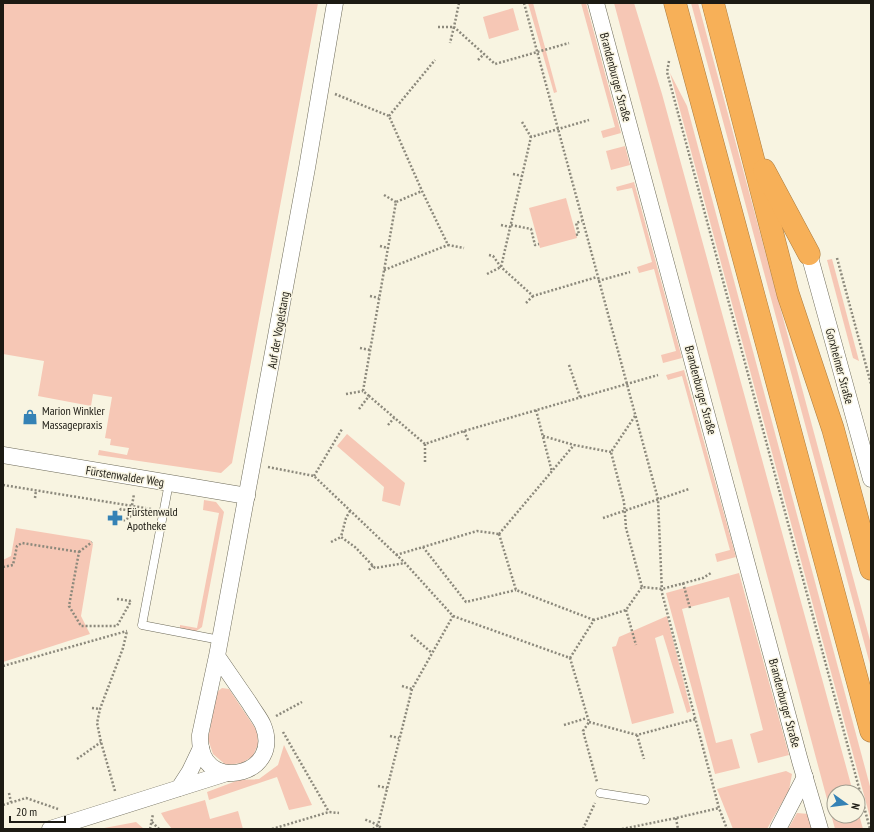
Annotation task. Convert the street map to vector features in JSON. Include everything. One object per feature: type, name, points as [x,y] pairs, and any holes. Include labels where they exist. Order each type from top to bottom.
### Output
[{"type":"highway","points":[[675,3],[871,731]]},
{"type":"highway","points":[[713,3],[788,294],[833,429],[871,569]]},
{"type":"highway","points":[[747,139],[809,254]]},
{"type":"street","name":"Auf der Vogelstang","points":[[179,788],[201,748],[200,735],[218,656],[336,3]]},
{"type":"street","name":"Brandenburger Straße","points":[[596,3],[820,829]]},
{"type":"street","name":"Gorxheimer Straße","points":[[809,254],[871,479]]},
{"type":"street","name":"Fürstenwalder Weg","points":[[3,455],[246,496]]},
{"type":"street","points":[[52,829],[227,773],[242,773],[254,767],[263,755],[267,740],[269,721],[218,656]]},
{"type":"street","points":[[201,748],[206,759],[214,767],[227,773]]},
{"type":"street","points":[[778,829],[805,777]]},
{"type":"lane","points":[[169,483],[142,625],[220,640]]},
{"type":"lane","points":[[600,793],[645,800]]},
{"type":"path","points":[[450,43],[459,3]]},
{"type":"path","points":[[524,3],[658,499],[662,589],[719,808],[727,829]]},
{"type":"path","points":[[438,27],[454,27],[496,64],[569,43]]},
{"type":"path","points":[[478,60],[484,54]]},
{"type":"path","points":[[670,57],[666,72],[870,829]]},
{"type":"path","points":[[389,116],[435,60]]},
{"type":"path","points":[[321,90],[342,96],[389,116],[448,244]]},
{"type":"path","points":[[531,137],[589,120]]},
{"type":"path","points":[[487,274],[501,267],[511,226],[531,137],[522,122]]},
{"type":"path","points":[[514,174],[522,176]]},
{"type":"path","points":[[396,202],[422,190]]},
{"type":"path","points":[[384,194],[396,202]]},
{"type":"path","points":[[363,390],[396,202]]},
{"type":"path","points":[[576,235],[579,234],[576,222],[582,221]]},
{"type":"path","points":[[501,225],[531,229],[535,245],[539,244]]},
{"type":"path","points":[[384,270],[448,244],[464,248]]},
{"type":"path","points":[[380,246],[388,248]]},
{"type":"path","points":[[489,255],[493,256],[501,267],[533,296]]},
{"type":"path","points":[[837,258],[871,384]]},
{"type":"path","points":[[526,303],[533,296],[630,272]]},
{"type":"path","points":[[370,296],[379,298]]},
{"type":"path","points":[[360,348],[370,350]]},
{"type":"path","points":[[569,365],[580,397]]},
{"type":"path","points":[[425,444],[464,431],[658,375]]},
{"type":"path","points":[[346,394],[363,390]]},
{"type":"path","points":[[363,390],[425,444]]},
{"type":"path","points":[[359,409],[369,396]]},
{"type":"path","points":[[536,410],[552,472]]},
{"type":"path","points":[[423,547],[466,602],[516,590],[594,620],[626,610],[642,587],[626,528],[624,502],[611,452],[635,416]]},
{"type":"path","points":[[388,425],[394,418]]},
{"type":"path","points":[[314,476],[342,429]]},
{"type":"path","points":[[464,431],[468,440]]},
{"type":"path","points":[[543,436],[574,445],[611,452]]},
{"type":"path","points":[[425,444],[425,462]]},
{"type":"path","points":[[499,534],[574,445]]},
{"type":"path","points":[[252,464],[314,476],[405,563],[453,616],[570,658]]},
{"type":"path","points":[[3,485],[164,511]]},
{"type":"path","points":[[603,518],[689,489]]},
{"type":"path","points":[[35,498],[36,490]]},
{"type":"path","points":[[118,503],[122,509],[131,511]]},
{"type":"path","points":[[123,521],[130,517],[132,505]]},
{"type":"path","points":[[117,513],[122,509]]},
{"type":"path","points":[[341,538],[346,518],[350,511]]},
{"type":"path","points":[[396,555],[477,531],[499,534]]},
{"type":"path","points":[[499,534],[516,590]]},
{"type":"path","points":[[331,542],[341,538]]},
{"type":"path","points":[[341,538],[355,547],[375,568],[405,563]]},
{"type":"path","points":[[92,542],[79,552],[69,606],[81,626],[117,626],[131,601]]},
{"type":"path","points":[[3,567],[13,565],[17,546],[22,543],[79,552]]},
{"type":"path","points":[[368,570],[373,565]]},
{"type":"path","points":[[642,587],[662,589],[703,578],[711,573]]},
{"type":"path","points":[[683,583],[690,608]]},
{"type":"path","points":[[117,599],[146,604]]},
{"type":"path","points":[[626,610],[636,645]]},
{"type":"path","points":[[373,829],[378,825],[412,689],[453,616]]},
{"type":"path","points":[[594,620],[570,658],[589,722],[637,735],[696,719]]},
{"type":"path","points":[[3,666],[127,631],[142,625]]},
{"type":"path","points":[[119,807],[97,723],[100,710],[123,648],[127,631]]},
{"type":"path","points":[[411,635],[432,653]]},
{"type":"path","points":[[402,686],[412,689]]},
{"type":"path","points":[[302,702],[269,721],[329,812]]},
{"type":"path","points":[[92,708],[100,710]]},
{"type":"path","points":[[564,725],[587,718]]},
{"type":"path","points":[[583,731],[589,722]]},
{"type":"path","points":[[637,735],[644,759]]},
{"type":"path","points":[[390,736],[399,738]]},
{"type":"path","points":[[77,759],[101,742]]},
{"type":"path","points":[[378,786],[387,788]]},
{"type":"path","points":[[9,793],[12,802]]},
{"type":"path","points":[[3,805],[26,798],[61,810],[68,823]]},
{"type":"path","points":[[622,829],[719,808]]},
{"type":"path","points":[[272,829],[282,828],[329,812],[338,813]]},
{"type":"path","points":[[676,818],[678,829]]},
{"type":"path","points":[[364,819],[378,825],[382,829]]},
{"type":"path","points":[[152,821],[159,829]]},
{"type":"shaded area","points":[[3,3],[318,3],[232,463],[221,473],[98,455],[99,450],[127,455],[129,448],[110,445],[111,439],[105,438],[112,397],[93,394],[91,406],[38,396],[44,361],[3,354]]},
{"type":"shaded area","points":[[528,3],[533,3],[557,92],[554,93]]},
{"type":"shaded area","points":[[581,3],[586,3],[621,133],[603,138],[601,131],[615,127]]},
{"type":"shaded area","points":[[614,3],[634,3],[662,94],[851,784],[826,784],[826,795]]},
{"type":"shaded area","points":[[691,3],[698,3],[871,644],[871,668]]},
{"type":"shaded area","points":[[513,8],[519,30],[489,39],[483,17]]},
{"type":"shaded area","points":[[670,73],[687,106],[871,790],[871,821],[866,802],[866,784],[861,784]]},
{"type":"shaded area","points":[[625,146],[630,165],[611,170],[606,151]]},
{"type":"shaded area","points":[[634,182],[682,358],[663,363],[661,355],[676,351],[654,269],[639,273],[637,267],[652,262],[632,188],[617,191],[616,187]]},
{"type":"shaded area","points":[[566,198],[577,238],[540,248],[529,208]]},
{"type":"shaded area","points":[[832,259],[859,361],[853,358],[827,260]]},
{"type":"shaded area","points":[[684,370],[736,557],[717,562],[715,554],[730,550],[682,376],[668,380],[666,375]]},
{"type":"shaded area","points":[[347,434],[405,483],[400,506],[382,501],[384,487],[337,446]]},
{"type":"shaded area","points":[[204,500],[216,502],[224,512],[202,627],[195,632],[180,629],[180,625],[197,628],[219,513],[203,510]]},
{"type":"shaded area","points":[[16,528],[90,540],[93,544],[81,616],[90,634],[3,662],[3,560],[11,556]]},
{"type":"shaded area","points":[[739,573],[789,755],[758,763],[750,734],[763,730],[729,597],[682,609],[716,743],[732,739],[740,768],[715,774],[666,593]]},
{"type":"shaded area","points":[[667,616],[691,711],[687,713],[663,635],[655,638],[674,713],[632,724],[612,647],[616,646],[619,637]]},
{"type":"shaded area","points":[[222,688],[229,689],[257,731],[258,744],[253,756],[242,763],[226,765],[213,754],[208,739],[217,692]]},
{"type":"shaded area","points":[[284,745],[312,805],[289,810],[277,777],[209,800],[207,792],[239,780],[259,779],[278,765]]},
{"type":"shaded area","points":[[786,771],[792,774],[789,790],[767,829],[733,829],[717,789]]},
{"type":"shaded area","points":[[205,800],[210,819],[238,811],[243,829],[172,829],[161,813]]},
{"type":"shaded area","points":[[797,813],[809,814],[813,829],[788,829]]},
{"type":"shaded area","points":[[136,822],[144,829],[99,829]]},
{"type":"shaded area","points":[[834,824],[862,824],[863,829],[835,829]]},
{"type":"place","name":"Marion Winkler Massagepraxis","points":[[30,417]]},
{"type":"place","name":"Fürstenwald Apotheke","points":[[115,518]]}]
